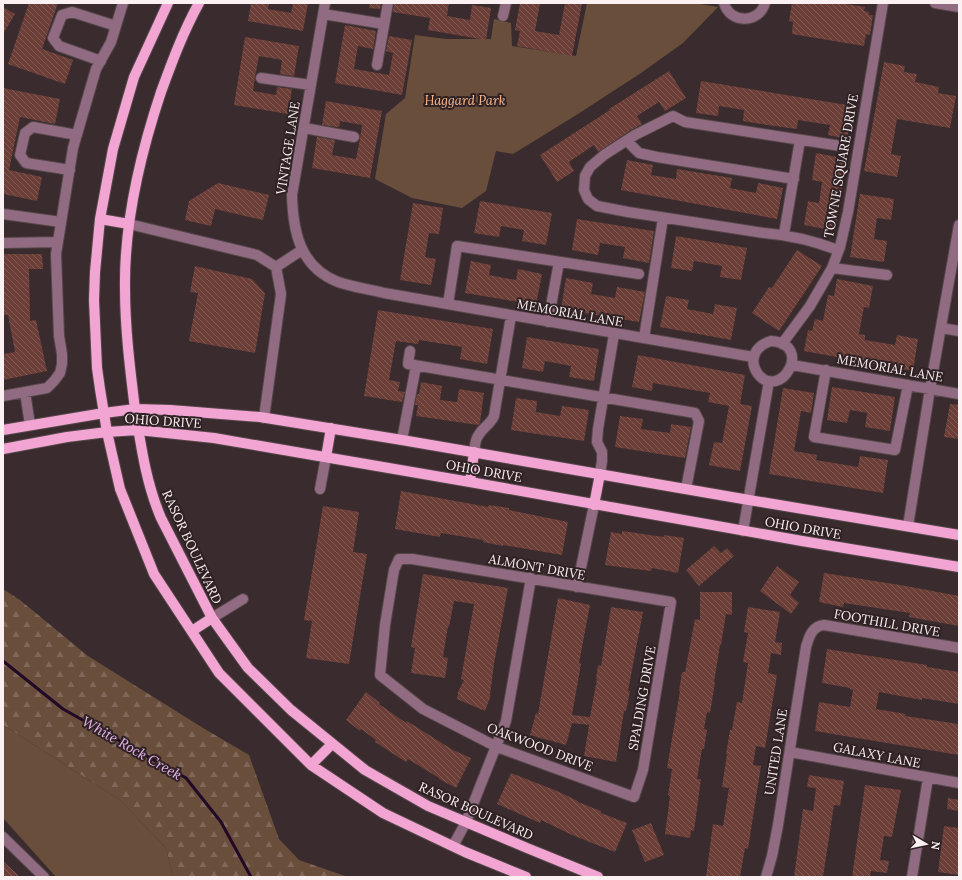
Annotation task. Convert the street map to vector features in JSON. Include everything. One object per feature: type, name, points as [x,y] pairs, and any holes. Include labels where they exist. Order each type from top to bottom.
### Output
[{"type":"main road","points":[[168,3],[134,78],[113,149],[100,219],[94,300],[97,368],[107,432],[120,489],[154,574],[220,673],[311,765],[383,813],[453,846],[526,877]]},
{"type":"main road","name":"RASOR BOULEVARD","points":[[199,3],[180,42],[152,120],[137,177],[126,251],[125,289],[128,350],[138,430],[146,473],[154,501],[212,618],[248,668],[290,710],[365,770],[428,806],[598,877]]},
{"type":"main road","points":[[100,219],[129,224]]},
{"type":"main road","name":"OHIO DRIVE","points":[[3,430],[104,413],[135,410],[170,410],[264,418],[474,452],[959,535]]},
{"type":"main road","points":[[326,457],[331,428]]},
{"type":"main road","name":"OHIO DRIVE","points":[[3,449],[67,437],[138,430],[214,438],[743,531],[959,567]]},
{"type":"main road","points":[[470,482],[474,452]]},
{"type":"main road","points":[[594,505],[600,474]]},
{"type":"main road","points":[[192,631],[212,618]]},
{"type":"main road","points":[[311,765],[332,744]]},
{"type":"street","points":[[3,396],[47,388],[60,373],[62,364],[57,295],[56,254],[73,148],[96,69],[111,42],[122,3]]},
{"type":"street","name":"VINTAGE LANE","points":[[325,3],[292,195],[296,236],[302,250],[319,270],[329,278],[340,283],[384,293]]},
{"type":"street","points":[[377,66],[388,3]]},
{"type":"street","points":[[503,16],[506,3]]},
{"type":"street","points":[[724,3],[728,12],[741,19],[755,17],[761,12],[765,3]]},
{"type":"street","name":"TOWNE SQUARE DRIVE","points":[[782,344],[810,306],[832,268],[838,250],[848,212],[883,3]]},
{"type":"street","points":[[935,3],[959,7]]},
{"type":"street","points":[[101,61],[59,46],[53,38],[62,15],[72,12],[116,26]]},
{"type":"street","points":[[323,14],[384,24]]},
{"type":"street","points":[[260,78],[311,85]]},
{"type":"street","points":[[838,250],[816,242],[784,234],[764,234],[597,206],[588,199],[584,190],[586,176],[590,167],[628,141],[674,116],[685,122],[841,146]]},
{"type":"street","points":[[70,170],[26,163],[20,155],[25,133],[33,127],[77,136]]},
{"type":"street","points":[[304,128],[354,137]]},
{"type":"street","points":[[784,234],[800,140]]},
{"type":"street","points":[[628,141],[639,153],[794,180]]},
{"type":"street","points":[[3,214],[61,222]]},
{"type":"street","points":[[644,338],[663,218]]},
{"type":"street","points":[[129,224],[257,255],[276,267],[281,294],[264,418]]},
{"type":"street","points":[[908,526],[930,389],[957,249],[959,225]]},
{"type":"street","points":[[3,243],[58,242]]},
{"type":"street","points":[[448,304],[457,246],[639,274]]},
{"type":"street","points":[[276,267],[302,250]]},
{"type":"street","points":[[548,322],[559,262]]},
{"type":"street","points":[[832,268],[887,275]]},
{"type":"street","name":"MEMORIAL LANE","points":[[384,293],[753,357]]},
{"type":"street","points":[[474,452],[477,437],[483,429],[491,423],[494,416],[511,316]]},
{"type":"street","points":[[941,328],[959,331]]},
{"type":"street","points":[[600,474],[602,452],[597,442],[614,334]]},
{"type":"street","points":[[771,341],[782,344],[788,349],[792,357],[792,365],[789,371],[785,376],[778,380],[769,381],[762,378],[754,365],[753,357],[760,346],[765,343],[771,341]]},
{"type":"street","points":[[410,351],[408,364],[416,366],[695,413],[699,421],[686,489]]},
{"type":"street","name":"MEMORIAL LANE","points":[[792,365],[959,394]]},
{"type":"street","points":[[402,440],[416,366]]},
{"type":"street","points":[[826,370],[814,437],[895,450],[908,385]]},
{"type":"street","points":[[743,531],[769,381]]},
{"type":"street","points":[[25,392],[30,425]]},
{"type":"street","points":[[320,489],[326,457]]},
{"type":"street","points":[[577,587],[594,505]]},
{"type":"street","name":"ALMONT DRIVE","points":[[380,675],[385,625],[394,570],[399,560],[412,559],[672,602]]},
{"type":"street","points":[[453,846],[466,822],[506,722],[531,578]]},
{"type":"street","points":[[212,618],[243,599]]},
{"type":"street","name":"SPALDING DRIVE","points":[[634,797],[643,770],[672,602]]},
{"type":"street","name":"FOOTHILL DRIVE","points":[[813,631],[819,626],[824,625],[959,648]]},
{"type":"street","name":"UNITED LANE","points":[[766,877],[773,848],[790,752],[806,647],[809,637],[813,631]]},
{"type":"street","name":"OAKWOOD DRIVE","points":[[380,675],[422,709],[497,747],[634,797]]},
{"type":"street","name":"GALAXY LANE","points":[[790,752],[928,778],[959,782]]},
{"type":"street","points":[[912,877],[928,778]]},
{"type":"street","points":[[3,837],[44,877]]},
{"type":"green space","name":"Haggard Park","points":[[587,3],[695,3],[718,7],[683,43],[641,73],[578,114],[513,154],[496,151],[486,191],[462,208],[412,198],[375,179],[386,114],[405,98],[415,35],[446,39],[491,39],[494,19],[511,23],[512,46],[576,56]]},
{"type":"green space","points":[[3,589],[20,600],[88,656],[249,755],[279,839],[299,860],[345,876],[394,877],[173,877],[166,848],[120,800],[3,725]]},
{"type":"green space","points":[[3,725],[120,800],[166,848],[173,877],[56,877],[3,818]]},
{"type":"building","points":[[29,3],[58,3],[42,49],[73,60],[65,84],[8,64]]},
{"type":"building","points":[[251,3],[269,3],[268,9],[291,13],[293,3],[308,3],[303,31],[248,21]]},
{"type":"building","points":[[370,3],[381,3],[380,9],[369,8]]},
{"type":"building","points":[[394,3],[449,3],[447,16],[470,20],[472,5],[491,8],[486,40],[428,30],[430,18],[393,12]]},
{"type":"building","points":[[520,3],[540,3],[535,31],[559,35],[565,3],[582,3],[572,56],[517,46],[520,31],[515,30]]},
{"type":"building","points":[[792,3],[840,3],[865,7],[864,11],[869,12],[869,15],[873,15],[870,35],[866,34],[864,46],[792,34],[793,22],[789,21]]},
{"type":"building","points":[[3,7],[15,14],[3,34]]},
{"type":"building","points":[[345,25],[376,31],[373,49],[358,46],[354,69],[389,75],[393,53],[386,51],[389,36],[412,40],[402,95],[335,83]]},
{"type":"building","points":[[245,37],[299,46],[294,76],[280,74],[282,60],[259,56],[255,77],[253,91],[276,95],[277,87],[292,89],[288,114],[234,105]]},
{"type":"building","points":[[884,62],[905,66],[904,72],[917,74],[915,82],[939,87],[938,93],[956,96],[950,128],[897,119],[891,154],[901,156],[897,177],[864,171]]},
{"type":"building","points":[[669,71],[686,98],[665,111],[659,102],[637,116],[642,124],[598,152],[594,145],[569,162],[574,171],[557,182],[540,155]]},
{"type":"building","points":[[701,81],[853,106],[847,139],[828,135],[830,125],[798,120],[797,129],[743,121],[744,110],[719,106],[718,116],[696,113]]},
{"type":"building","points":[[3,88],[60,99],[55,124],[20,117],[9,170],[42,177],[37,201],[3,194]]},
{"type":"building","points":[[326,101],[382,111],[370,178],[312,168],[317,137],[335,140],[332,155],[356,159],[362,125],[340,121],[339,127],[322,125]]},
{"type":"building","points":[[816,153],[847,159],[835,231],[804,225],[808,201],[819,203],[822,182],[812,180]]},
{"type":"building","points":[[627,160],[653,165],[651,175],[676,179],[677,169],[732,178],[730,188],[756,193],[758,183],[783,188],[777,219],[621,190]]},
{"type":"building","points":[[218,183],[269,195],[263,220],[215,209],[211,226],[185,220],[189,201]]},
{"type":"building","points":[[860,194],[894,199],[891,220],[877,218],[874,239],[887,241],[884,262],[850,257]]},
{"type":"building","points":[[480,201],[552,213],[546,245],[522,241],[524,230],[501,226],[499,237],[474,233]]},
{"type":"building","points":[[413,203],[443,208],[439,234],[429,233],[425,257],[436,259],[431,285],[400,280]]},
{"type":"building","points":[[577,219],[654,231],[649,263],[623,258],[625,247],[600,243],[598,255],[572,250]]},
{"type":"building","points":[[676,236],[747,248],[741,280],[720,277],[722,266],[694,261],[692,271],[671,268]]},
{"type":"building","points":[[797,250],[822,266],[779,331],[752,313],[769,287],[772,288]]},
{"type":"building","points":[[3,254],[42,254],[43,269],[29,269],[30,321],[36,320],[47,371],[3,380],[3,354],[15,352],[8,315],[4,315]]},
{"type":"building","points":[[471,261],[491,265],[489,275],[516,280],[518,269],[542,274],[536,305],[465,293]]},
{"type":"building","points":[[195,266],[252,279],[265,293],[255,353],[189,341],[198,293],[190,292]]},
{"type":"building","points":[[566,278],[593,283],[591,294],[615,298],[617,287],[645,292],[639,322],[561,309]]},
{"type":"building","points":[[837,279],[873,286],[869,308],[864,307],[859,334],[865,335],[865,340],[895,345],[897,335],[918,339],[913,371],[804,351],[808,330],[812,331],[815,319],[823,321],[828,295],[834,296]]},
{"type":"building","points":[[666,296],[689,300],[687,309],[713,314],[715,304],[737,308],[731,340],[660,327]]},
{"type":"building","points":[[378,310],[493,329],[487,364],[460,359],[462,347],[419,340],[418,344],[396,341],[389,380],[400,382],[398,391],[405,392],[402,402],[364,396]]},
{"type":"building","points":[[527,337],[599,349],[594,381],[569,377],[571,366],[545,361],[543,372],[522,368]]},
{"type":"building","points":[[638,355],[745,375],[740,404],[752,406],[740,471],[709,465],[714,442],[722,443],[729,406],[708,402],[710,393],[653,383],[652,391],[632,387]]},
{"type":"building","points":[[421,382],[442,386],[440,400],[457,402],[459,389],[484,393],[480,423],[478,425],[416,416],[418,405],[415,405]]},
{"type":"building","points":[[832,387],[895,397],[890,431],[865,427],[867,413],[850,410],[847,423],[827,420]]},
{"type":"building","points":[[783,388],[814,393],[811,413],[801,411],[794,451],[817,455],[816,460],[858,467],[860,456],[888,460],[883,493],[769,474]]},
{"type":"building","points":[[516,398],[537,401],[536,412],[560,416],[562,406],[589,410],[584,441],[511,430]]},
{"type":"building","points":[[950,404],[959,405],[959,439],[944,437]]},
{"type":"building","points":[[620,416],[643,419],[641,429],[670,433],[671,424],[691,427],[685,458],[615,447]]},
{"type":"building","points":[[401,491],[488,507],[489,505],[509,508],[509,510],[568,522],[562,555],[503,546],[483,542],[483,540],[441,533],[440,537],[395,529]]},
{"type":"building","points":[[323,506],[359,512],[353,552],[367,554],[349,664],[306,658],[312,621],[304,620]]},
{"type":"building","points":[[622,531],[664,537],[664,535],[684,538],[678,573],[652,568],[651,571],[605,565],[611,532],[622,534]]},
{"type":"building","points":[[714,546],[721,553],[727,548],[734,556],[699,586],[686,570]]},
{"type":"building","points":[[777,566],[799,582],[790,595],[799,603],[791,614],[760,591]]},
{"type":"building","points":[[824,573],[959,596],[959,626],[909,617],[910,613],[844,603],[843,607],[819,602]]},
{"type":"building","points":[[423,574],[508,588],[494,664],[491,695],[485,711],[457,699],[458,692],[464,680],[461,679],[474,604],[454,601],[443,657],[448,658],[445,678],[411,673],[415,648],[411,647]]},
{"type":"building","points":[[700,592],[732,592],[732,615],[726,614],[710,713],[707,712],[704,729],[707,730],[697,779],[701,779],[694,831],[691,830],[690,838],[665,834],[672,769],[667,768],[682,672],[685,672],[695,619],[700,620]]},
{"type":"building","points":[[558,598],[590,605],[579,663],[581,664],[572,715],[590,717],[598,665],[601,666],[611,607],[643,612],[628,691],[630,691],[626,711],[624,711],[616,762],[584,756],[589,725],[572,723],[566,745],[530,735],[536,713],[538,714]]},
{"type":"building","points":[[748,607],[780,612],[775,642],[782,643],[781,655],[771,653],[768,673],[777,675],[765,748],[756,746],[753,765],[761,766],[748,849],[745,848],[740,877],[706,877],[713,824],[723,826],[729,788],[722,787],[730,730],[732,730],[737,702],[742,703],[748,663],[743,662],[748,633],[744,632]]},
{"type":"building","points":[[827,649],[927,665],[927,667],[959,672],[959,704],[922,698],[922,700],[879,692],[876,709],[906,714],[905,716],[959,724],[959,755],[815,731],[819,702],[850,707],[853,690],[850,688],[822,683]]},
{"type":"building","points":[[366,692],[380,703],[379,704],[406,723],[407,721],[453,750],[471,758],[456,788],[408,759],[406,762],[375,742],[376,740],[361,729],[360,731],[346,720]]},
{"type":"building","points":[[511,773],[557,791],[578,802],[601,811],[601,813],[627,823],[615,852],[572,835],[541,820],[540,823],[497,804]]},
{"type":"building","points":[[809,775],[844,781],[840,806],[834,805],[823,877],[794,877],[803,809],[813,811],[816,788],[807,787]]},
{"type":"building","points":[[865,785],[901,790],[892,837],[884,836],[880,860],[889,861],[887,873],[871,871],[870,877],[852,877]]},
{"type":"building","points":[[948,798],[959,800],[959,811],[947,809]]},
{"type":"building","points":[[651,823],[664,855],[645,862],[632,830]]},
{"type":"building","points":[[944,826],[959,828],[959,875],[938,872]]},
{"type":"building","points":[[3,861],[20,877],[3,877]]},
{"type":"waterway","name":"White Rock Creek","points":[[3,661],[63,709],[186,778],[221,822],[251,877]]}]
